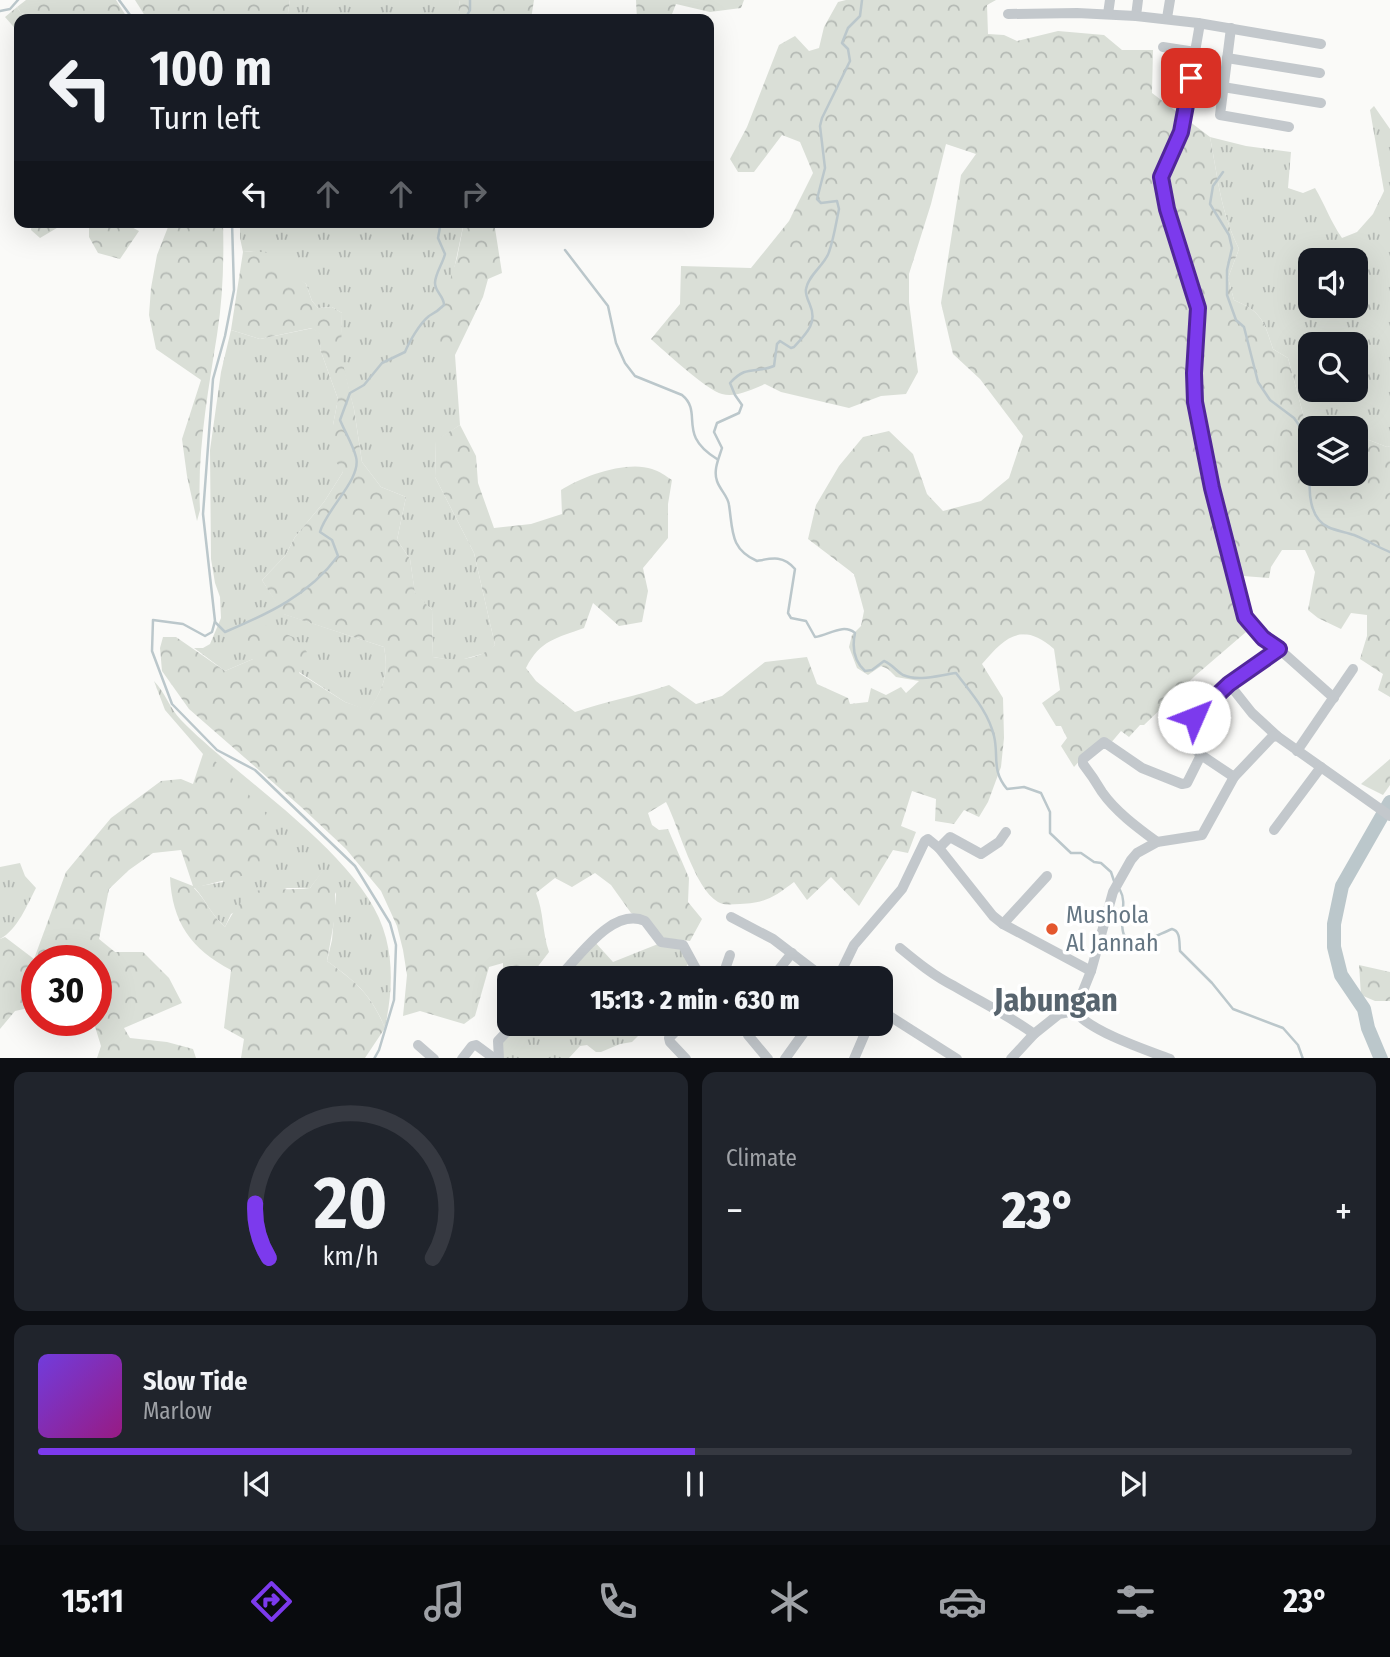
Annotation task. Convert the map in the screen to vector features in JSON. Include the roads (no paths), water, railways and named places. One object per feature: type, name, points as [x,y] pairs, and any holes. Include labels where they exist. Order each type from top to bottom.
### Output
[{"type":"street","points":[[1047,13],[1048,0]]},
{"type":"street","points":[[1077,13],[1079,0]]},
{"type":"street","points":[[1108,14],[1110,0]]},
{"type":"street","points":[[1136,16],[1138,0]]},
{"type":"street","points":[[1167,19],[1170,0]]},
{"type":"street","points":[[1009,14],[1136,16],[1198,23],[1321,44]]},
{"type":"street","points":[[1198,23],[1181,132],[1161,177],[1167,209],[1198,308],[1195,402],[1207,467],[1245,617],[1253,628],[1334,698]]},
{"type":"street","points":[[1231,28],[1220,116],[1289,127]]},
{"type":"street","points":[[1163,47],[1195,52]]},
{"type":"street","points":[[1227,58],[1320,73]]},
{"type":"street","points":[[1223,87],[1321,103]]},
{"type":"street","points":[[1212,733],[1196,720],[1195,715],[1229,684],[1279,649]]},
{"type":"street","points":[[1297,751],[1353,669]]},
{"type":"street","points":[[1229,684],[1252,713],[1278,736],[1390,816]]},
{"type":"street","points":[[1170,724],[1201,755],[1234,777]]},
{"type":"street","points":[[1075,1011],[1091,971],[1115,887],[1134,856],[1157,842],[1202,835],[1234,777],[1272,737],[1278,736]]},
{"type":"street","points":[[1157,842],[1133,824],[1102,791],[1083,760],[1104,743],[1142,768],[1182,784],[1186,783],[1201,755]]},
{"type":"street","points":[[1274,830],[1321,767]]},
{"type":"street","points":[[939,848],[950,837],[977,853],[985,853],[999,842],[1006,832]]},
{"type":"street","points":[[844,966],[854,945],[902,890],[925,841],[931,840],[1003,925],[1091,971]]},
{"type":"street","points":[[1003,925],[1047,876]]},
{"type":"street","points":[[731,916],[773,939],[809,966]]},
{"type":"street","points":[[569,966],[595,936],[628,918],[645,920],[661,942],[683,945],[694,966]]},
{"type":"street","points":[[900,948],[942,979],[1001,1011],[1034,1034]]},
{"type":"street","points":[[782,966],[792,953]]},
{"type":"street","points":[[726,966],[730,955]]},
{"type":"street","points":[[1012,1058],[1034,1034],[1059,1014],[1075,1011]]},
{"type":"street","points":[[1075,1011],[1084,1020],[1129,1044],[1167,1058]]},
{"type":"street","points":[[893,1018],[955,1058]]},
{"type":"street","points":[[497,1058],[498,1041],[503,1036]]},
{"type":"street","points":[[670,1036],[670,1042],[685,1058]]},
{"type":"street","points":[[749,1036],[767,1058]]},
{"type":"street","points":[[786,1058],[801,1036]]},
{"type":"street","points":[[854,1058],[864,1036]]},
{"type":"street","points":[[418,1045],[433,1058]]},
{"type":"street","points":[[463,1058],[476,1045],[496,1058]]},
{"type":"waterway","points":[[0,11],[10,9],[18,0]]},
{"type":"waterway","points":[[119,0],[129,14]]},
{"type":"waterway","points":[[468,14],[470,0]]},
{"type":"waterway","points":[[862,0],[860,16],[848,28],[842,43],[848,49],[850,61],[820,126],[825,168],[817,199],[821,203],[837,201],[839,209],[829,252],[807,284],[806,295],[812,311],[812,323],[794,347],[791,348],[780,341],[777,344],[774,366],[746,371],[730,383],[742,405],[739,413],[717,423],[714,432],[722,448],[716,468],[717,481],[728,502],[732,531],[742,551],[757,561],[786,561],[795,569],[788,613],[791,618],[806,621],[815,637],[841,629],[855,633],[855,654],[865,671],[872,670],[884,661],[909,677],[956,673],[988,718],[994,736],[997,769],[1007,789],[1024,787],[1041,793],[1050,812],[1050,833],[1071,853],[1081,853],[1094,862],[1101,863],[1111,872],[1114,881]]},
{"type":"waterway","points":[[1223,172],[1213,186],[1210,204],[1229,235],[1232,248],[1227,270],[1227,295],[1236,320],[1244,327],[1258,382],[1270,400],[1298,424]]},
{"type":"waterway","points":[[232,228],[234,290],[213,379],[203,514],[215,621],[212,632],[205,636],[183,624],[153,620],[152,651],[172,704],[217,750],[255,770],[355,866],[390,923],[396,945],[394,1000],[375,1058]]},
{"type":"waterway","points":[[215,622],[225,632],[287,602],[314,582],[338,556],[332,540],[320,532],[354,475],[356,466],[355,452],[340,420],[350,393],[364,385],[382,363],[405,352],[422,323],[444,305],[435,283],[445,254],[438,238],[440,228]]},
{"type":"waterway","points":[[565,250],[608,306],[616,343],[625,363],[635,376],[682,395],[691,409],[697,441],[717,459]]},
{"type":"waterway","points":[[1310,486],[1313,510],[1322,523],[1390,552]]},
{"type":"waterway","points":[[1381,1058],[1368,1028],[1364,1009],[1341,975],[1334,947],[1334,924],[1342,886],[1390,802]]},
{"type":"waterway","points":[[1120,890],[1124,935],[1142,940],[1175,930],[1180,951],[1233,1009],[1283,1028],[1298,1045],[1303,1058]]},
{"type":"place","name":"Mushola Al Jannah","points":[[1052,929]]},
{"type":"district","name":"Jabungan","points":[[1056,1000]]}]
